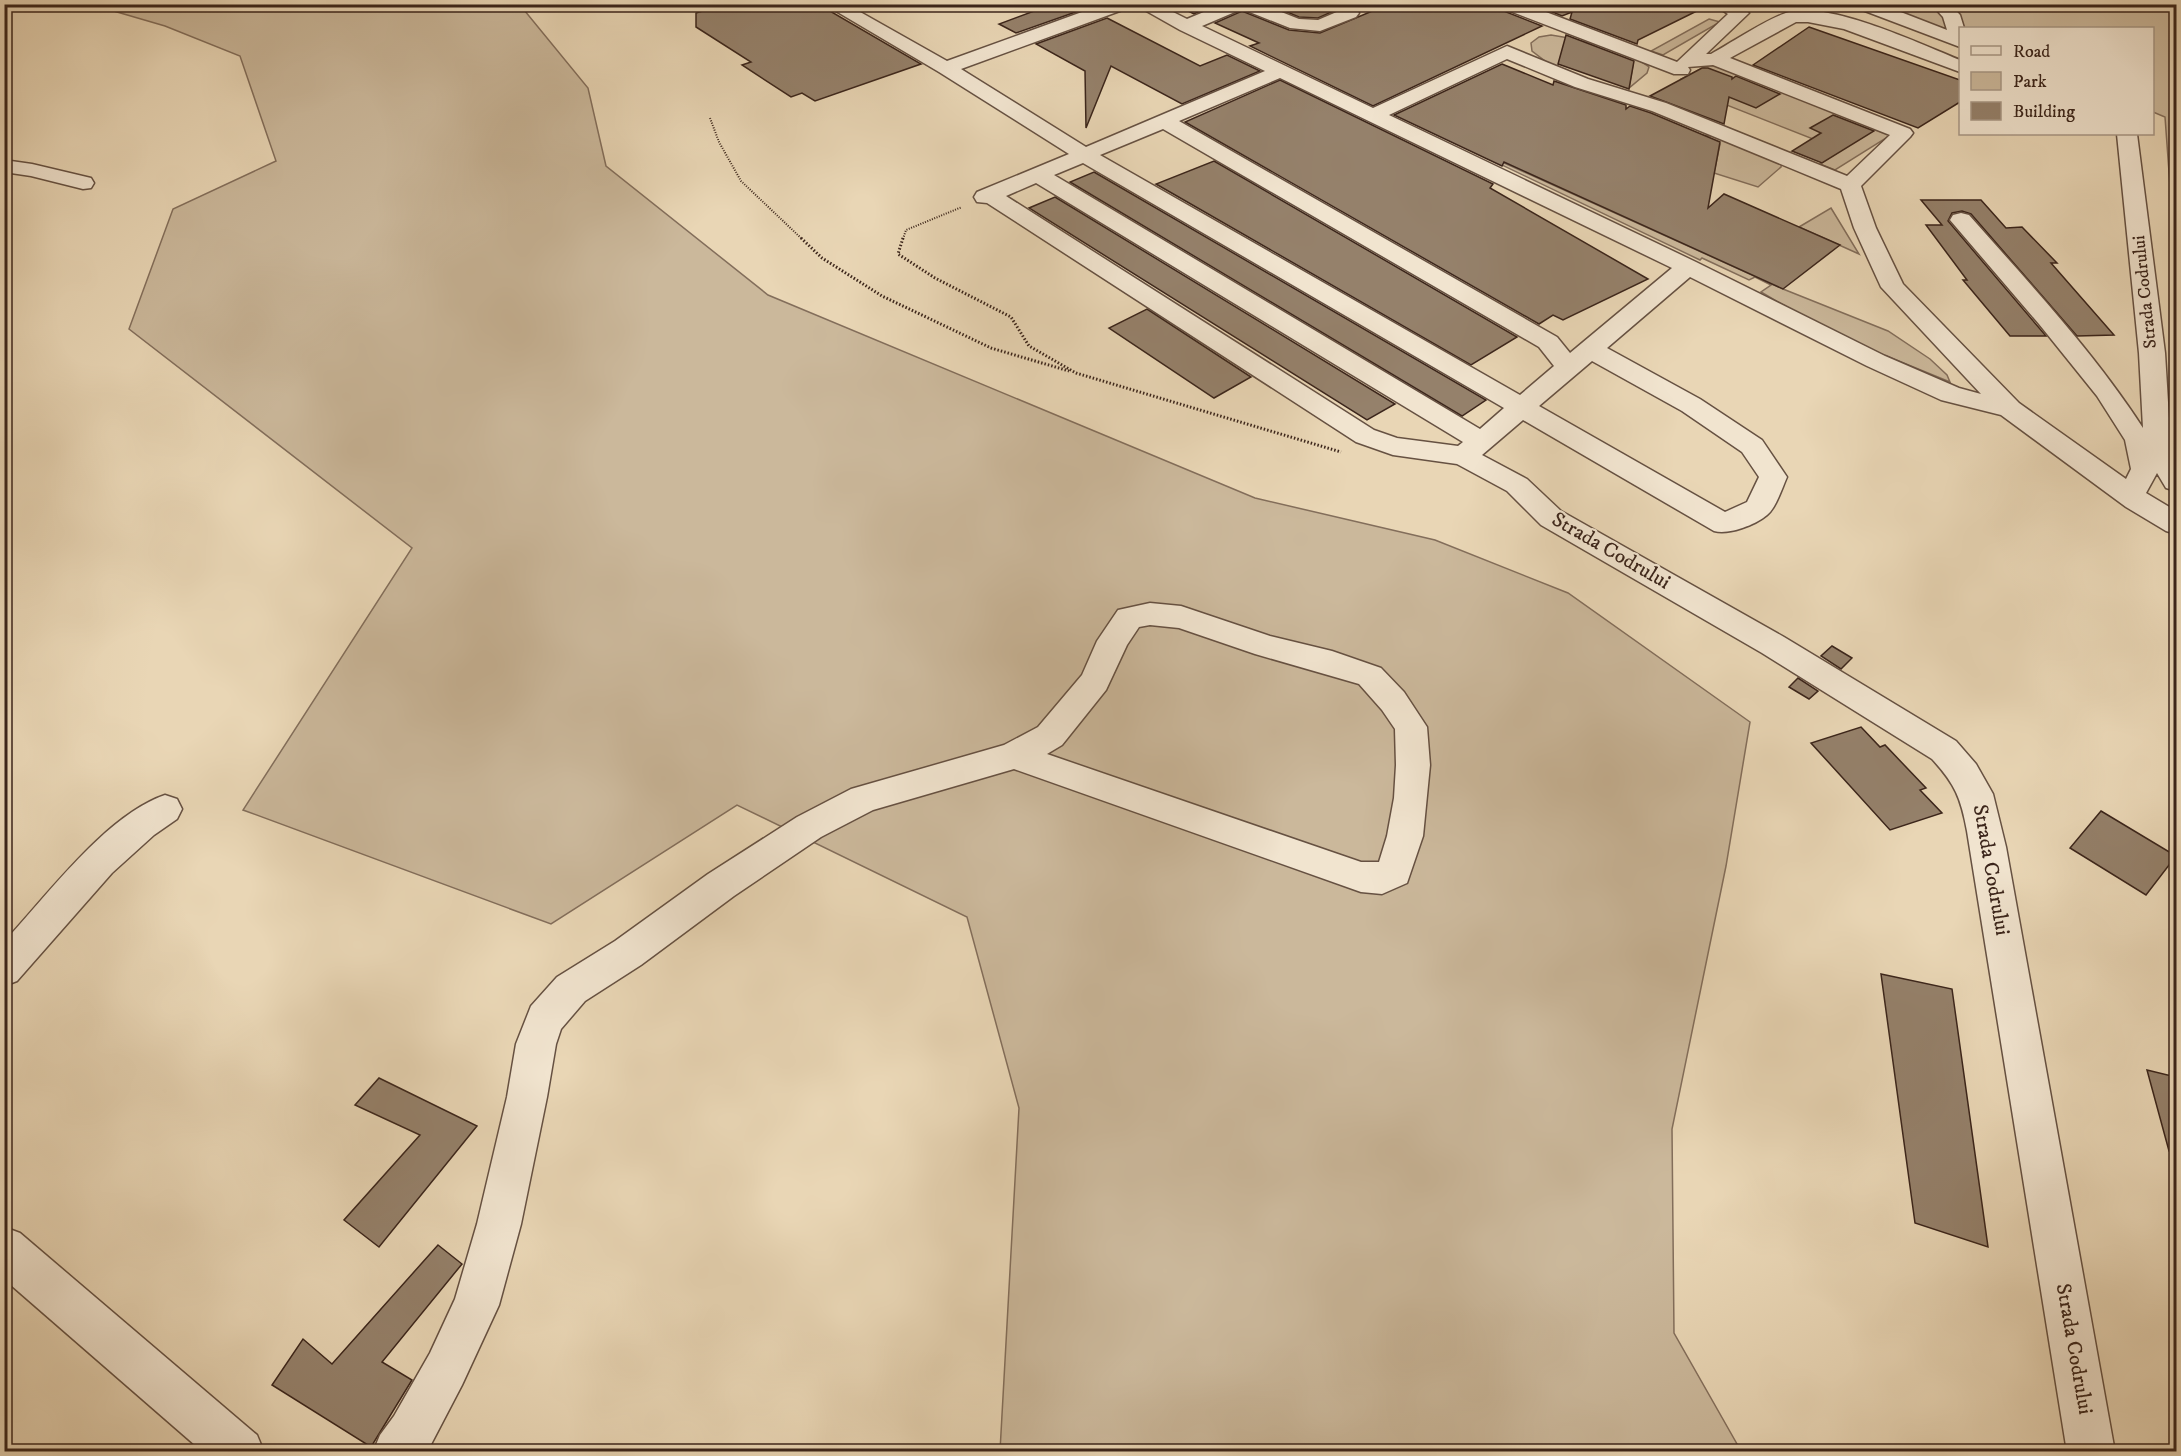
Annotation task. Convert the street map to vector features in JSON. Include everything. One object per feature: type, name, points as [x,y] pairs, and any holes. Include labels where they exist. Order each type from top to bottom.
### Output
[{"type":"street","points":[[832,4],[946,68],[1085,155],[1724,524],[1758,508],[1773,477],[1752,446],[1691,405],[1589,349]]},
{"type":"street","points":[[946,68],[1122,4]]},
{"type":"street","points":[[1142,4],[1278,72],[1373,115],[1688,267],[1887,366],[1950,394],[2010,409]]},
{"type":"street","points":[[1186,26],[1242,4],[1296,24],[1320,26],[1350,13],[1343,4]]},
{"type":"street","points":[[1508,4],[1684,65],[1715,59],[1792,18],[1803,15],[1832,20],[1959,66]]},
{"type":"street","points":[[1659,107],[1684,65],[1740,13],[1720,4]]},
{"type":"street","points":[[1863,4],[1959,42]]},
{"type":"street","points":[[1939,4],[1951,15],[1959,39]]},
{"type":"street","points":[[1373,115],[1507,52],[1562,78],[1659,107],[1850,185],[1865,228],[1893,287],[2010,409],[2130,496],[2176,524]]},
{"type":"street","points":[[1715,59],[1903,133],[1850,185]]},
{"type":"street","points":[[988,196],[1278,72]]},
{"type":"street","points":[[1164,121],[1548,342],[1568,367]]},
{"type":"street","name":"Strada Codrului","points":[[2127,135],[2152,353],[2157,435],[2171,475],[2176,482]]},
{"type":"street","points":[[4,166],[83,183]]},
{"type":"street","name":"Strada Codrului","points":[[1038,175],[1473,448],[1517,485],[1551,518],[1773,645],[1944,750],[1964,770],[1977,795],[2091,1452]]},
{"type":"street","points":[[988,196],[1365,436],[1393,446],[1473,448],[1688,267]]},
{"type":"street","points":[[1961,220],[2107,392],[2138,440],[2145,469],[2130,496]]},
{"type":"street","points":[[397,1452],[411,1432],[446,1369],[476,1305],[499,1224],[536,1044],[545,1019],[571,989],[628,954],[721,885],[827,818],[863,799],[1014,756],[1050,736],[1095,681],[1113,641],[1129,618],[1150,614],[1180,617],[1370,676],[1393,701],[1411,727],[1413,765],[1411,798],[1405,836],[1394,872],[1382,879],[1361,877],[1014,756]]},
{"type":"street","points":[[4,969],[98,864],[140,824],[165,809]]},
{"type":"street","points":[[4,1250],[240,1452]]},
{"type":"path","points":[[710,118],[719,141],[741,181],[822,258],[882,296],[991,348],[1229,420],[1360,457],[1393,446]]},
{"type":"path","points":[[988,196],[906,230],[898,254],[934,278],[1011,317],[1029,346],[1076,372]]},
{"type":"green space","points":[[93,5],[520,5],[588,88],[606,166],[768,295],[1255,498],[1435,540],[1568,593],[1750,722],[1726,866],[1672,1129],[1674,1333],[1741,1451],[1000,1451],[1019,1108],[967,917],[737,805],[551,924],[243,810],[412,548],[129,329],[173,209],[276,161],[240,56],[165,26]]},
{"type":"green space","points":[[1863,5],[2176,5],[2176,209],[2171,199],[2165,117],[2154,112],[2154,27],[1959,27],[1959,39]]},
{"type":"green space","points":[[1709,19],[1720,22],[1663,55],[1651,51]]},
{"type":"green space","points":[[1551,35],[1589,43],[1629,56],[1649,67],[1647,73],[1629,88],[1633,65],[1561,55],[1557,70],[1532,51],[1531,43],[1539,37]]},
{"type":"green space","points":[[1712,63],[1891,135],[1835,170],[1820,164],[1841,150],[1686,89],[1681,79]]},
{"type":"green space","points":[[1398,115],[1783,289],[1888,331],[1930,359],[1947,375],[1950,382],[1879,353],[1799,314],[1761,292],[1771,285],[1755,277],[1749,280],[1702,258],[1700,260]]},
{"type":"green space","points":[[1692,134],[1719,137],[1782,161],[1781,167],[1758,187],[1714,173],[1720,144],[1683,137]]},
{"type":"green space","points":[[1831,208],[1859,254],[1799,227]]},
{"type":"building","points":[[744,4],[818,4],[921,64],[815,101],[802,93],[791,97],[742,65],[751,62],[696,27],[696,13],[722,5],[729,9]]},
{"type":"building","points":[[1053,4],[1080,4],[1087,8],[1016,33],[999,24]]},
{"type":"building","points":[[1174,4],[1216,4],[1194,14]]},
{"type":"building","points":[[1268,4],[1322,4],[1336,10],[1318,18],[1299,17]]},
{"type":"building","points":[[1389,4],[1498,4],[1501,10],[1542,26],[1373,106],[1250,46],[1259,43],[1215,23],[1242,11],[1289,30],[1320,33]]},
{"type":"building","points":[[1533,4],[1711,4],[1638,40],[1637,44],[1570,19],[1572,12],[1562,16]]},
{"type":"building","points":[[1107,18],[1200,66],[1227,55],[1260,71],[1182,104],[1111,66],[1086,128],[1085,71],[1036,44]]},
{"type":"building","points":[[1809,27],[1959,80],[1959,103],[1918,128],[1753,65]]},
{"type":"building","points":[[1566,35],[1634,61],[1629,89],[1558,64]]},
{"type":"building","points":[[1502,64],[1553,85],[1554,81],[1626,105],[1626,109],[1630,106],[1651,113],[1720,142],[1708,208],[1724,194],[1840,245],[1783,289],[1504,162],[1502,166],[1394,115]]},
{"type":"building","points":[[1702,68],[1708,68],[1732,77],[1732,79],[1736,76],[1780,94],[1756,108],[1729,97],[1724,124],[1650,96]]},
{"type":"building","points":[[1280,80],[1493,184],[1490,188],[1648,279],[1563,320],[1553,315],[1539,324],[1185,122]]},
{"type":"building","points":[[1833,115],[1874,131],[1822,163],[1792,151],[1821,133],[1810,128]]},
{"type":"building","points":[[1214,161],[1517,337],[1471,365],[1156,184]]},
{"type":"building","points":[[1094,172],[1486,400],[1462,416],[1070,182]]},
{"type":"building","points":[[1055,197],[1395,404],[1367,420],[1029,208]]},
{"type":"building","points":[[1921,200],[1981,200],[2006,228],[2022,227],[2057,263],[2051,263],[2114,335],[2077,336],[1971,214],[1962,211],[1952,213],[1948,221],[2046,336],[2010,336],[1963,280],[1967,280],[1926,225],[1942,225]]},
{"type":"building","points":[[1147,309],[1251,377],[1214,398],[1109,328]]},
{"type":"building","points":[[1832,646],[1852,658],[1841,669],[1821,656]]},
{"type":"building","points":[[1798,678],[1818,691],[1809,699],[1789,687]]},
{"type":"building","points":[[1861,727],[1880,747],[1885,745],[1926,788],[1920,790],[1942,813],[1890,830],[1811,743]]},
{"type":"building","points":[[2101,811],[2176,856],[2146,895],[2070,848]]},
{"type":"building","points":[[1881,974],[1952,989],[1988,1247],[1915,1223]]},
{"type":"building","points":[[2147,1070],[2176,1077],[2176,1150],[2169,1151]]},
{"type":"building","points":[[379,1078],[477,1126],[379,1247],[344,1220],[420,1135],[355,1105]]},
{"type":"building","points":[[438,1245],[462,1264],[382,1362],[412,1380],[371,1447],[272,1385],[303,1339],[332,1364]]}]
